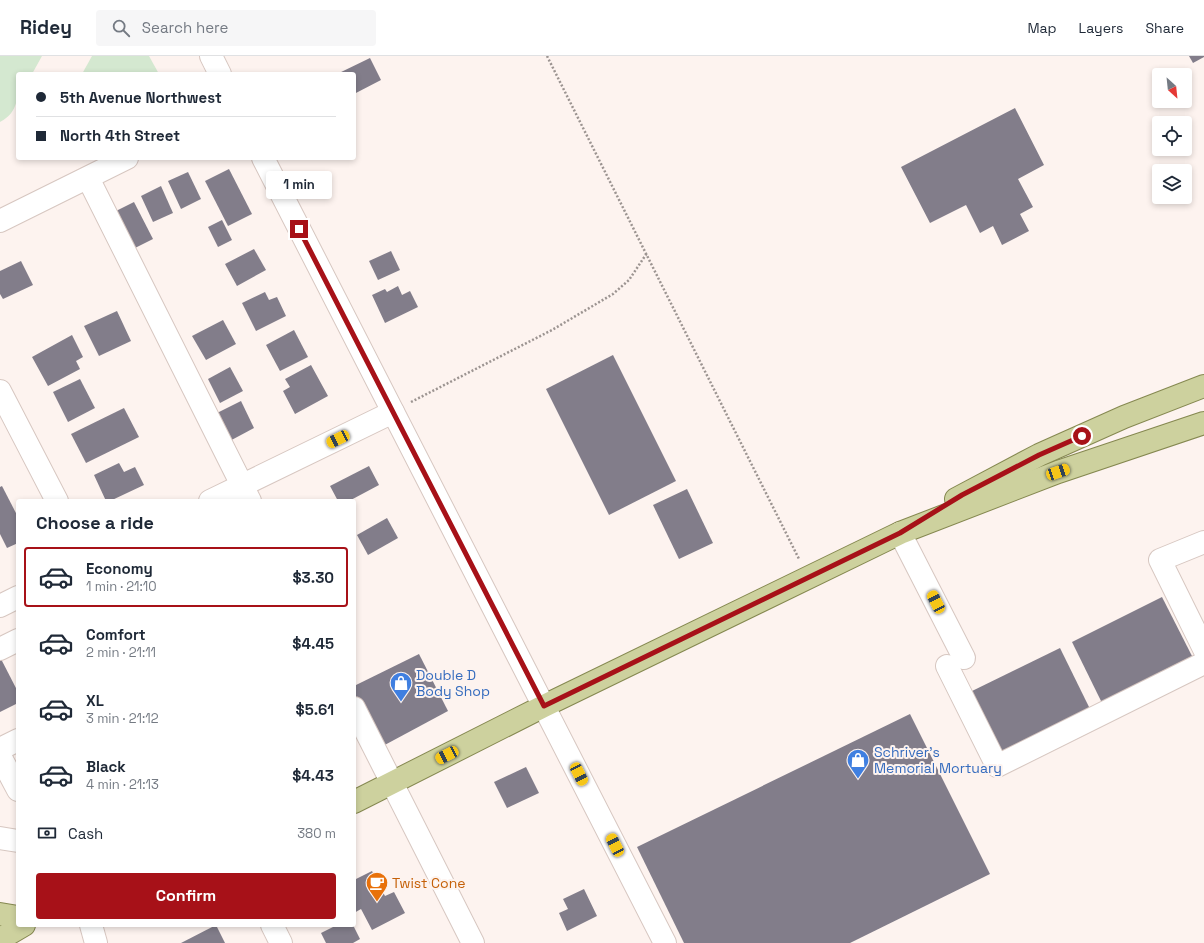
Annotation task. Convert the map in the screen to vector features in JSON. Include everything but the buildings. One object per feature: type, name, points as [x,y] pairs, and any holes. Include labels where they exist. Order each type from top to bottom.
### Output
[{"type":"main road","points":[[900,533],[962,495],[1039,455],[1124,417],[1204,386]]},
{"type":"main road","points":[[356,801],[544,706],[900,533],[1058,472],[1204,423]]},
{"type":"main road","points":[[0,914],[16,917]]},
{"type":"main road","points":[[0,939],[21,927]]},
{"type":"street","points":[[211,56],[219,72]]},
{"type":"street","points":[[0,221],[123,160]]},
{"type":"street","points":[[264,160],[665,943]]},
{"type":"street","points":[[88,178],[246,493]]},
{"type":"street","points":[[0,391],[56,499]]},
{"type":"street","points":[[219,499],[246,493],[393,412]]},
{"type":"street","points":[[900,533],[997,766],[1204,663]]},
{"type":"street","points":[[1204,542],[1160,560],[1204,649]]},
{"type":"street","points":[[0,606],[16,598]]},
{"type":"street","points":[[0,649],[16,641]]},
{"type":"street","points":[[356,712],[473,943]]},
{"type":"street","points":[[0,749],[16,741]]},
{"type":"street","points":[[0,756],[16,786]]},
{"type":"street","points":[[0,838],[16,841]]},
{"type":"street","points":[[92,927],[96,943]]},
{"type":"street","points":[[273,927],[281,943]]},
{"type":"path","points":[[548,56],[809,577]]},
{"type":"path","points":[[393,412],[552,330],[613,294],[633,275],[647,252]]},
{"type":"green space","points":[[0,56],[42,56],[33,72],[16,72],[16,101],[11,113],[7,118],[0,122]]},
{"type":"green space","points":[[92,56],[149,56],[158,72],[83,72]]},
{"type":"place","name":"Double D Body Shop","points":[[401,702]]},
{"type":"place","name":"Schriver's Memorial Mortuary","points":[[858,780]]},
{"type":"place","name":"Twist Cone","points":[[377,902]]},
{"type":"route","points":[[299,229],[544,706],[900,533],[962,495],[1039,455],[1082,436]]}]
